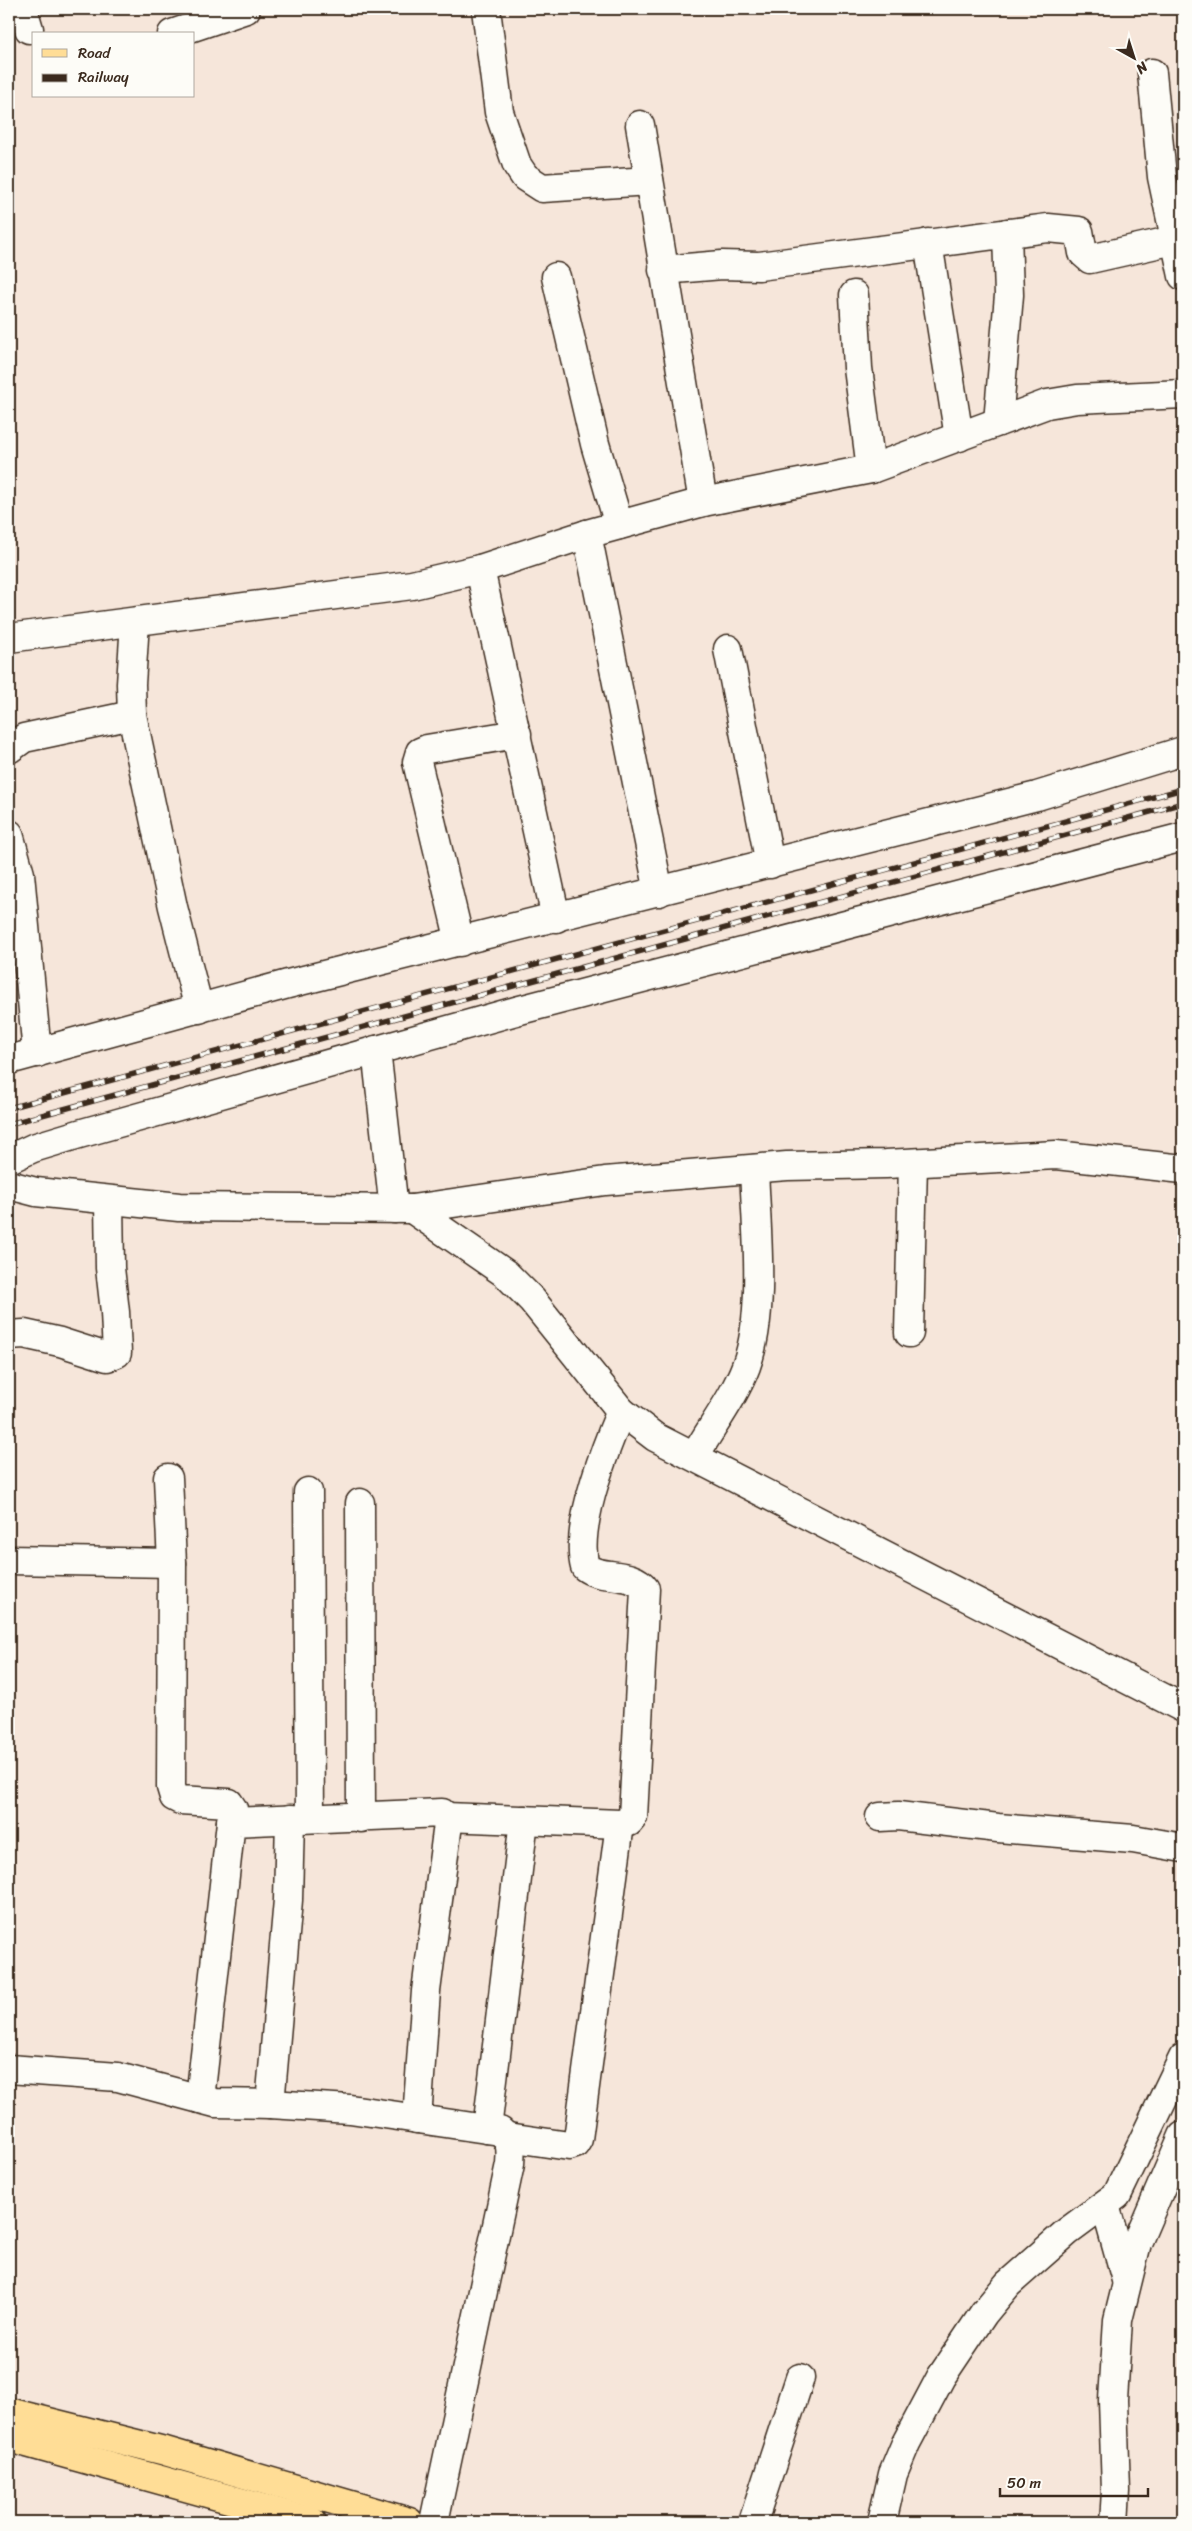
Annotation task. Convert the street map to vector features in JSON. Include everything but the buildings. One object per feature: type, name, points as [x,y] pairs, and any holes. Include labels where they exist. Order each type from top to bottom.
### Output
[{"type":"main road","points":[[9,2412],[165,2451],[408,2522]]},
{"type":"main road","points":[[9,2438],[309,2522]]},
{"type":"street","points":[[178,32],[246,9]]},
{"type":"street","points":[[486,9],[499,112],[517,165],[525,177],[542,188],[649,181]]},
{"type":"street","points":[[1152,73],[1162,177],[1179,239],[1183,276]]},
{"type":"street","points":[[640,125],[703,502]]},
{"type":"street","points":[[663,270],[722,265],[760,266],[1056,228],[1076,230],[1080,233],[1083,253],[1090,259],[1179,239]]},
{"type":"street","points":[[998,422],[1009,295],[1007,233]]},
{"type":"street","points":[[928,243],[948,382],[959,438]]},
{"type":"street","points":[[556,277],[595,444],[619,525]]},
{"type":"street","points":[[854,295],[858,368],[871,469]]},
{"type":"street","points":[[9,638],[412,585],[480,569],[587,534],[703,502],[871,469],[1047,404],[1069,400],[1183,394]]},
{"type":"street","points":[[587,534],[659,892]]},
{"type":"street","points":[[480,569],[556,918]]},
{"type":"street","points":[[135,622],[131,684],[132,715],[173,907],[200,1009]]},
{"type":"street","points":[[728,649],[770,864]]},
{"type":"street","points":[[9,749],[24,738],[132,715]]},
{"type":"street","points":[[460,942],[418,762],[420,752],[427,749],[517,734]]},
{"type":"street","points":[[9,1060],[288,984],[1037,796],[1183,751]]},
{"type":"street","points":[[9,834],[20,874],[37,1053]]},
{"type":"street","points":[[9,1159],[33,1148],[79,1134],[516,1011],[1183,837]]},
{"type":"street","points":[[376,1050],[403,1209],[506,1274],[532,1300],[620,1411],[656,1437],[1183,1708]]},
{"type":"street","points":[[9,1185],[36,1192],[179,1207],[403,1209],[605,1181],[754,1169],[1056,1155],[1183,1169]]},
{"type":"street","points":[[909,1333],[913,1163]]},
{"type":"street","points":[[695,1456],[745,1368],[752,1346],[758,1262],[754,1169]]},
{"type":"street","points":[[9,1335],[24,1334],[60,1342],[107,1357],[117,1353],[116,1312],[110,1268],[109,1201]]},
{"type":"street","points":[[446,1817],[620,1824],[629,1822],[635,1810],[645,1589],[641,1583],[628,1578],[591,1572],[586,1567],[583,1551],[588,1517],[602,1458],[620,1411]]},
{"type":"street","points":[[168,1478],[172,1562],[173,1794],[180,1800],[229,1803],[233,1809],[200,2100]]},
{"type":"street","points":[[270,2104],[288,1900],[300,1819],[308,1492]]},
{"type":"street","points":[[360,1503],[361,1818]]},
{"type":"street","points":[[9,1560],[172,1562]]},
{"type":"street","points":[[231,1822],[361,1818],[442,1813],[446,1817],[448,1824],[445,1856],[426,1991],[417,2119]]},
{"type":"street","points":[[880,1817],[898,1816],[974,1826],[1133,1838],[1183,1848]]},
{"type":"street","points":[[434,2522],[510,2164],[511,2149],[497,2133],[524,1820]]},
{"type":"street","points":[[9,2069],[118,2078],[200,2100],[226,2104],[270,2104],[350,2109],[569,2146],[575,2144],[578,2139],[620,1824]]},
{"type":"street","points":[[882,2522],[893,2474],[906,2443],[941,2377],[984,2313],[1026,2267],[1067,2232],[1117,2195],[1126,2180],[1183,2058]]},
{"type":"street","points":[[1114,2522],[1115,2354],[1118,2320],[1126,2281],[1146,2218],[1183,2136]]},
{"type":"street","points":[[1105,2205],[1126,2281]]},
{"type":"street","points":[[753,2522],[800,2378]]},
{"type":"street","points":[[309,2522],[312,2494]]},
{"type":"railway","points":[[9,1108],[1183,789]]},
{"type":"railway","points":[[9,1124],[1183,803]]}]
